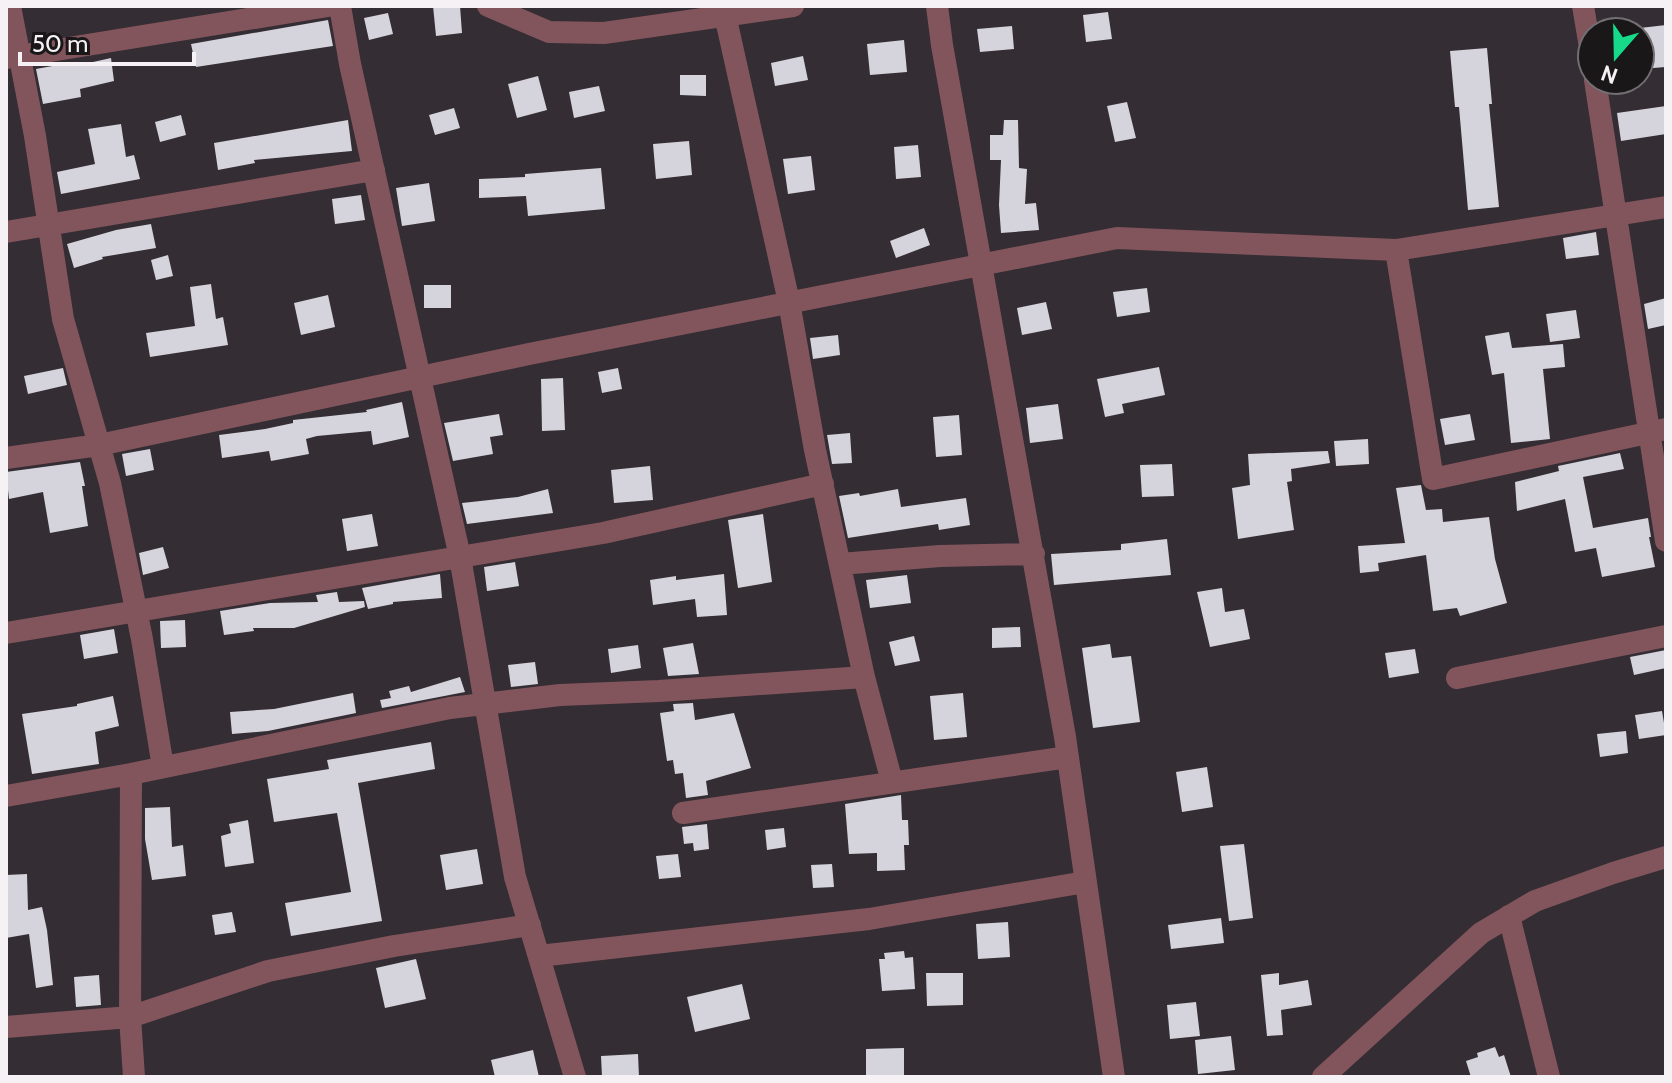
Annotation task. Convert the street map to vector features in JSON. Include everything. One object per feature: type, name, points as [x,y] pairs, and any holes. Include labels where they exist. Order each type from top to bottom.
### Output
[{"type":"street","points":[[10,6],[13,58],[49,226],[63,319],[110,483],[136,609],[163,767]]},
{"type":"street","points":[[13,58],[328,6]]},
{"type":"street","points":[[340,6],[460,557],[515,877],[575,1077]]},
{"type":"street","points":[[488,6],[549,32],[604,33],[724,11],[793,6]]},
{"type":"street","points":[[937,6],[1068,757],[1114,1077]]},
{"type":"street","points":[[724,11],[789,302],[864,677],[892,782]]},
{"type":"street","points":[[1598,96],[1657,431],[1666,541]]},
{"type":"street","points":[[6,232],[374,170]]},
{"type":"street","points":[[6,458],[99,445],[789,302],[1117,238],[1396,250],[1666,207]]},
{"type":"street","points":[[1396,250],[1433,479],[1657,431]]},
{"type":"street","points":[[6,633],[603,533],[823,484]]},
{"type":"street","points":[[840,564],[940,556],[1034,554]]},
{"type":"street","points":[[1457,678],[1666,636]]},
{"type":"street","points":[[6,796],[131,774],[435,711],[560,695],[864,677]]},
{"type":"street","points":[[683,813],[1068,757]]},
{"type":"street","points":[[131,774],[130,1017],[134,1077]]},
{"type":"street","points":[[1323,1077],[1481,933],[1535,901],[1666,857]]},
{"type":"street","points":[[539,956],[869,919],[1085,882]]},
{"type":"street","points":[[1509,916],[1549,1077]]},
{"type":"street","points":[[6,1027],[130,1017],[268,971],[394,946],[530,925]]},
{"type":"building","points":[[433,6],[460,6],[462,33],[436,36]]},
{"type":"building","points":[[1108,12],[1112,39],[1086,42],[1083,15]]},
{"type":"building","points":[[388,13],[393,34],[369,40],[364,18]]},
{"type":"building","points":[[328,20],[333,46],[196,67],[191,44]]},
{"type":"building","points":[[1666,25],[1666,67],[1656,68],[1656,26]]},
{"type":"building","points":[[1012,26],[1014,49],[980,52],[977,29]]},
{"type":"building","points":[[904,40],[907,72],[870,75],[867,44]]},
{"type":"building","points":[[1487,48],[1499,207],[1468,210],[1459,107],[1455,107],[1450,51]]},
{"type":"building","points":[[803,56],[808,80],[775,86],[771,63]]},
{"type":"building","points":[[111,58],[114,81],[80,89],[81,97],[43,104],[36,69],[74,62],[75,66]]},
{"type":"building","points":[[680,75],[706,75],[706,96],[680,95]]},
{"type":"building","points":[[538,76],[547,110],[517,118],[508,84]]},
{"type":"building","points":[[599,86],[605,111],[574,118],[569,92]]},
{"type":"building","points":[[1127,102],[1136,138],[1115,142],[1107,106]]},
{"type":"building","points":[[1666,106],[1666,134],[1621,141],[1617,113]]},
{"type":"building","points":[[454,108],[460,128],[435,135],[429,115]]},
{"type":"building","points":[[181,115],[186,135],[160,142],[155,122]]},
{"type":"building","points":[[348,120],[352,151],[254,160],[255,163],[218,170],[214,143]]},
{"type":"building","points":[[1004,120],[1018,120],[1019,168],[1027,169],[1025,204],[1036,203],[1039,230],[1001,233],[1001,160],[990,160],[990,135],[1003,135]]},
{"type":"building","points":[[121,124],[126,157],[134,155],[140,179],[61,194],[57,172],[95,164],[88,129]]},
{"type":"building","points":[[689,141],[692,175],[656,179],[653,144]]},
{"type":"building","points":[[918,145],[921,177],[896,179],[894,147]]},
{"type":"building","points":[[811,156],[815,190],[788,194],[783,159]]},
{"type":"building","points":[[601,168],[605,209],[528,216],[526,196],[479,198],[479,179]]},
{"type":"building","points":[[429,183],[435,221],[402,226],[396,188]]},
{"type":"building","points":[[361,195],[365,220],[335,224],[332,199]]},
{"type":"building","points":[[151,224],[156,248],[102,257],[74,268],[67,244]]},
{"type":"building","points":[[924,228],[930,245],[896,258],[890,241]]},
{"type":"building","points":[[1596,232],[1599,255],[1566,259],[1563,238]]},
{"type":"building","points":[[168,255],[173,276],[156,280],[151,260]]},
{"type":"building","points":[[211,284],[216,319],[223,317],[228,345],[150,357],[146,333],[195,326],[190,287]]},
{"type":"building","points":[[424,285],[451,285],[451,308],[424,308]]},
{"type":"building","points":[[1147,288],[1150,312],[1117,317],[1113,292]]},
{"type":"building","points":[[328,295],[335,327],[301,335],[294,303]]},
{"type":"building","points":[[1666,298],[1666,325],[1648,329],[1644,304]]},
{"type":"building","points":[[1046,302],[1052,329],[1022,335],[1017,308]]},
{"type":"building","points":[[1576,310],[1580,338],[1550,342],[1546,314]]},
{"type":"building","points":[[1509,332],[1512,348],[1563,344],[1565,367],[1543,369],[1550,439],[1511,443],[1504,373],[1492,375],[1485,336]]},
{"type":"building","points":[[838,335],[840,355],[813,359],[810,338]]},
{"type":"building","points":[[1159,367],[1165,395],[1122,404],[1124,413],[1105,417],[1097,379]]},
{"type":"building","points":[[63,368],[67,385],[28,394],[24,376]]},
{"type":"building","points":[[618,368],[622,389],[602,393],[598,372]]},
{"type":"building","points":[[563,378],[565,430],[542,431],[541,379]]},
{"type":"building","points":[[402,402],[409,437],[373,445],[371,431],[317,436],[306,439],[309,454],[271,461],[269,451],[222,458],[219,435],[265,429],[293,423],[293,420],[367,412]]},
{"type":"building","points":[[1058,404],[1063,439],[1030,443],[1026,408]]},
{"type":"building","points":[[499,414],[503,435],[490,437],[493,454],[453,461],[444,423]]},
{"type":"building","points":[[1470,414],[1475,440],[1445,445],[1440,419]]},
{"type":"building","points":[[959,415],[962,455],[936,457],[933,417]]},
{"type":"building","points":[[850,433],[852,463],[832,464],[827,435]]},
{"type":"building","points":[[1368,439],[1369,464],[1336,466],[1334,441]]},
{"type":"building","points":[[150,449],[154,470],[126,476],[122,454]]},
{"type":"building","points":[[1328,451],[1330,463],[1291,469],[1292,481],[1287,482],[1294,530],[1238,539],[1232,488],[1250,485],[1248,454]]},
{"type":"building","points":[[1620,453],[1624,469],[1583,477],[1593,528],[1648,518],[1655,567],[1602,577],[1596,548],[1575,552],[1565,499],[1517,511],[1515,482],[1559,471],[1558,466]]},
{"type":"building","points":[[80,462],[88,526],[50,533],[43,492],[9,499],[6,472]]},
{"type":"building","points":[[1172,464],[1174,496],[1142,497],[1140,465]]},
{"type":"building","points":[[650,466],[653,500],[614,503],[611,470]]},
{"type":"building","points":[[1421,485],[1426,510],[1442,509],[1443,522],[1489,517],[1495,559],[1507,603],[1460,616],[1457,608],[1433,611],[1426,555],[1378,563],[1379,571],[1360,573],[1358,546],[1405,543],[1396,488]]},
{"type":"building","points":[[548,489],[553,513],[467,524],[462,503],[518,497]]},
{"type":"building","points":[[898,489],[901,507],[966,498],[970,525],[939,530],[938,524],[848,538],[839,496],[859,493],[860,496]]},
{"type":"building","points":[[372,514],[378,546],[347,551],[342,519]]},
{"type":"building","points":[[763,514],[772,582],[738,588],[728,520]]},
{"type":"building","points":[[1167,539],[1171,575],[1054,585],[1051,554],[1121,550],[1121,544]]},
{"type":"building","points":[[163,547],[169,568],[143,575],[139,553]]},
{"type":"building","points":[[515,562],[519,586],[487,591],[484,567]]},
{"type":"building","points":[[440,574],[442,598],[393,602],[368,609],[362,588]]},
{"type":"building","points":[[724,574],[727,615],[697,617],[695,599],[653,605],[650,580]]},
{"type":"building","points":[[907,575],[911,603],[870,608],[866,580]]},
{"type":"building","points":[[1222,588],[1225,612],[1244,609],[1250,639],[1210,647],[1197,592]]},
{"type":"building","points":[[337,592],[339,602],[364,601],[365,607],[294,628],[253,628],[254,631],[224,635],[220,611],[270,603],[318,602],[316,595]]},
{"type":"building","points":[[185,620],[186,647],[161,648],[160,621]]},
{"type":"building","points":[[1020,627],[1021,647],[992,648],[992,628]]},
{"type":"building","points":[[114,629],[118,653],[84,659],[80,635]]},
{"type":"building","points":[[914,636],[920,661],[895,666],[889,642]]},
{"type":"building","points":[[693,643],[699,674],[668,676],[663,648]]},
{"type":"building","points":[[1110,644],[1112,658],[1131,656],[1140,722],[1093,728],[1082,648]]},
{"type":"building","points":[[638,645],[641,668],[611,673],[608,649]]},
{"type":"building","points":[[1415,649],[1419,673],[1389,678],[1385,653]]},
{"type":"building","points":[[1666,650],[1666,668],[1634,675],[1630,657]]},
{"type":"building","points":[[535,662],[538,684],[511,687],[508,665]]},
{"type":"building","points":[[460,677],[465,692],[382,708],[380,700],[391,698],[389,691],[409,686],[411,692]]},
{"type":"building","points":[[353,693],[356,713],[268,731],[232,734],[230,712],[274,709]]},
{"type":"building","points":[[963,693],[967,737],[934,740],[930,696]]},
{"type":"building","points":[[113,696],[119,726],[95,732],[99,764],[32,774],[22,714],[77,706]]},
{"type":"building","points":[[693,703],[695,720],[734,713],[751,768],[706,781],[708,795],[686,798],[683,773],[675,774],[673,760],[667,761],[660,713],[674,711],[673,704]]},
{"type":"building","points":[[1662,711],[1666,735],[1639,739],[1635,715]]},
{"type":"building","points":[[1626,731],[1628,753],[1600,757],[1597,734]]},
{"type":"building","points":[[431,742],[435,769],[358,783],[382,921],[291,936],[285,903],[351,892],[337,813],[274,822],[267,779],[329,769],[327,760]]},
{"type":"building","points":[[1207,767],[1213,807],[1182,812],[1176,772]]},
{"type":"building","points":[[901,795],[902,820],[908,820],[909,845],[904,845],[905,870],[877,871],[877,853],[849,854],[845,804]]},
{"type":"building","points":[[170,807],[172,847],[183,845],[186,876],[152,880],[145,839],[145,808]]},
{"type":"building","points":[[248,820],[254,863],[225,867],[221,836],[231,833],[229,824]]},
{"type":"building","points":[[707,824],[709,849],[694,851],[693,843],[684,844],[682,827]]},
{"type":"building","points":[[784,828],[786,847],[767,850],[765,830]]},
{"type":"building","points":[[1244,844],[1253,918],[1229,921],[1220,846]]},
{"type":"building","points":[[477,849],[483,884],[446,890],[440,855]]},
{"type":"building","points":[[678,854],[681,877],[659,879],[656,856]]},
{"type":"building","points":[[832,864],[834,887],[813,888],[811,865]]},
{"type":"building","points":[[27,874],[28,910],[42,907],[53,985],[36,988],[29,934],[6,938],[6,875]]},
{"type":"building","points":[[232,912],[236,932],[215,935],[212,915]]},
{"type":"building","points":[[1221,918],[1224,943],[1171,949],[1168,925]]},
{"type":"building","points":[[1008,922],[1010,957],[978,959],[976,924]]},
{"type":"building","points":[[904,951],[905,958],[913,957],[915,989],[882,991],[879,959],[885,959],[884,953]]},
{"type":"building","points":[[416,959],[426,999],[385,1008],[376,968]]},
{"type":"building","points":[[926,973],[963,973],[963,1005],[927,1006]]},
{"type":"building","points":[[1279,973],[1279,985],[1308,980],[1312,1005],[1281,1010],[1283,1035],[1267,1036],[1261,975]]},
{"type":"building","points":[[99,975],[101,1005],[76,1007],[74,977]]},
{"type":"building","points":[[742,984],[750,1019],[695,1032],[687,997]]},
{"type":"building","points":[[1196,1002],[1200,1036],[1170,1039],[1167,1005]]},
{"type":"building","points":[[1231,1036],[1235,1070],[1198,1074],[1195,1040]]},
{"type":"building","points":[[1495,1047],[1499,1057],[1504,1055],[1511,1077],[1471,1077],[1466,1061],[1478,1057],[1477,1053]]},
{"type":"building","points":[[904,1048],[904,1077],[866,1077],[866,1049]]},
{"type":"building","points":[[533,1050],[539,1077],[495,1077],[491,1060]]},
{"type":"building","points":[[638,1054],[639,1077],[602,1077],[601,1056]]}]
